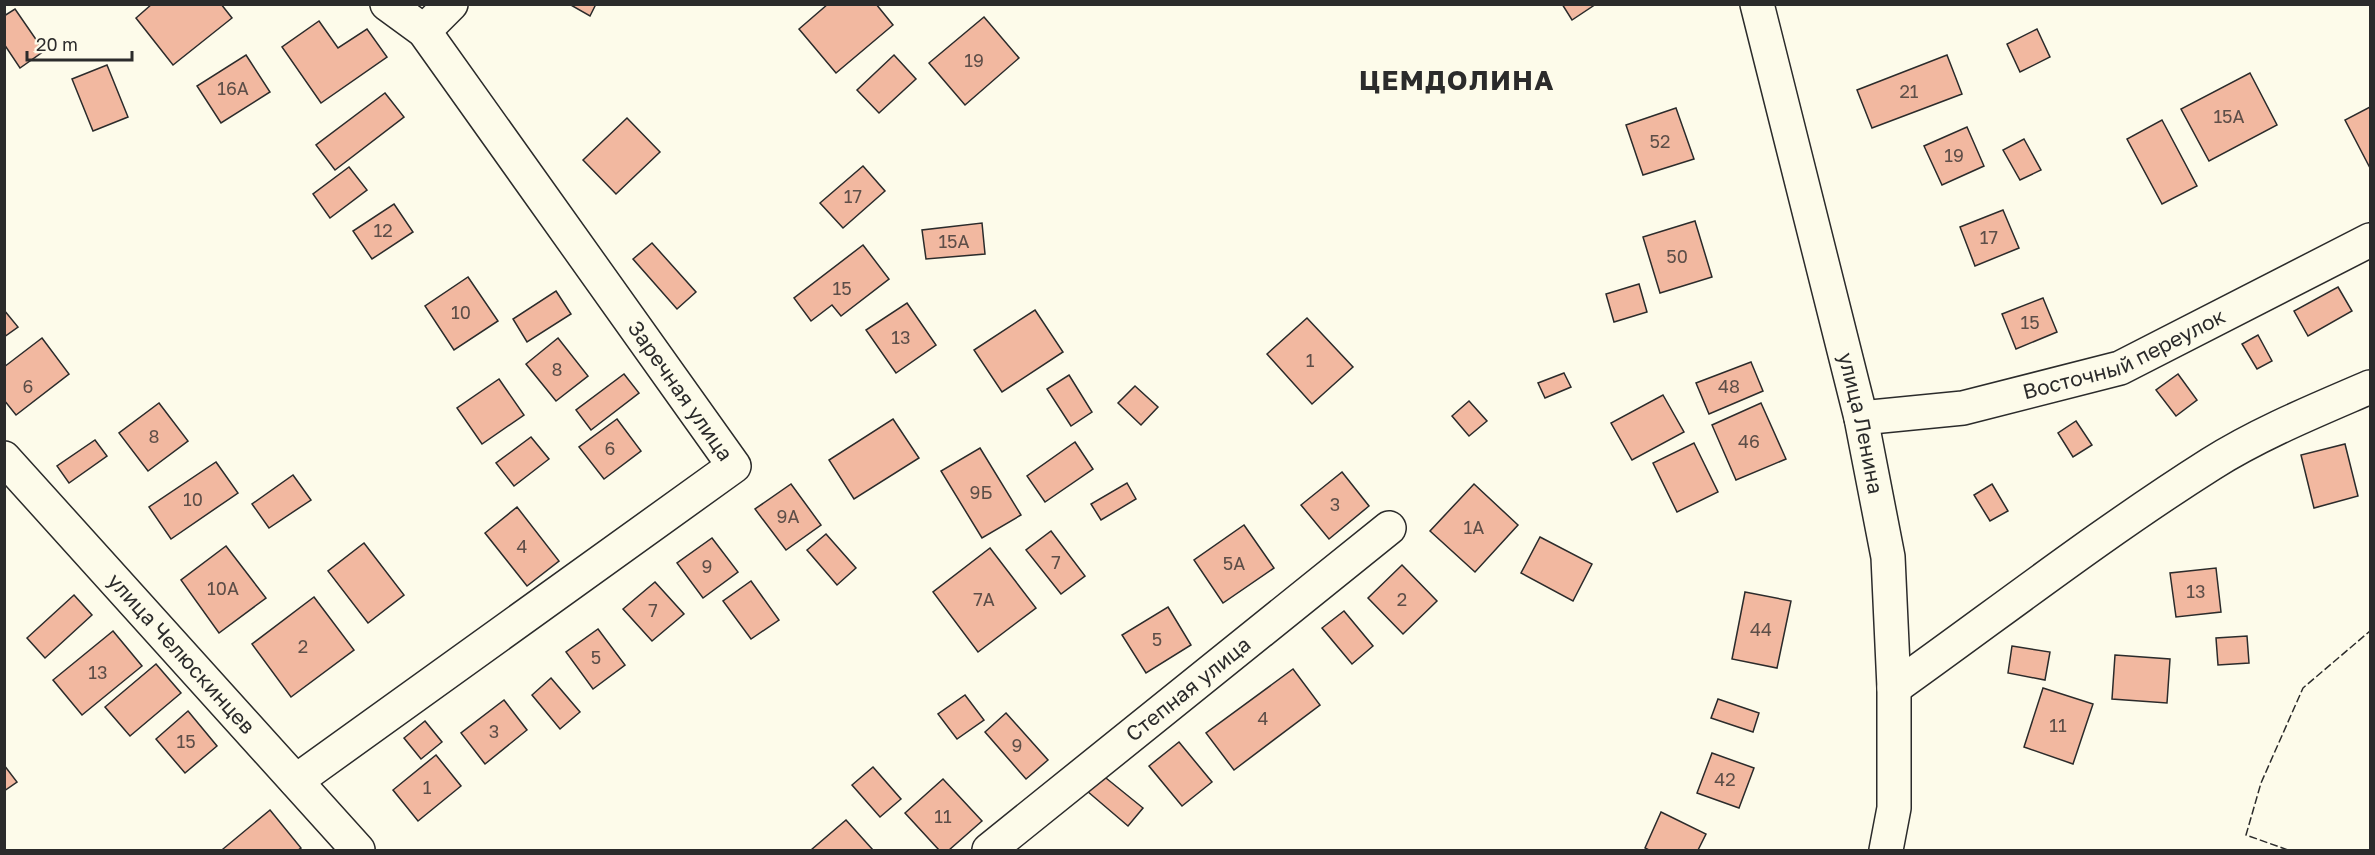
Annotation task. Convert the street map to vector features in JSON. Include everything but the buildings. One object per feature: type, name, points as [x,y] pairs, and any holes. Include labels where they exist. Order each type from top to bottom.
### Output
[{"type":"main road","name":"Заречная улица","points":[[296,781],[734,466],[424,31],[387,4]]},
{"type":"main road","points":[[424,31],[451,4]]},
{"type":"main road","name":"улица Ленина","points":[[1757,4],[1861,418],[1888,557],[1894,688],[1894,808],[1886,850]]},
{"type":"main road","name":"Восточный переулок","points":[[1861,418],[1963,408],[2120,368],[2370,240]]},
{"type":"main road","points":[[1894,688],[2101,539],[2212,463],[2307,415],[2370,387]]},
{"type":"main road","name":"улица Челюскинцев","points":[[4,458],[358,850]]},
{"type":"main road","name":"Степная улица","points":[[989,850],[1389,528]]},
{"type":"fence","points":[[2288,850],[2246,835],[2261,783],[2303,688],[2370,631]]},
{"type":"district","name":"ЦЕМДОЛИНА","points":[[1457,81]]}]
